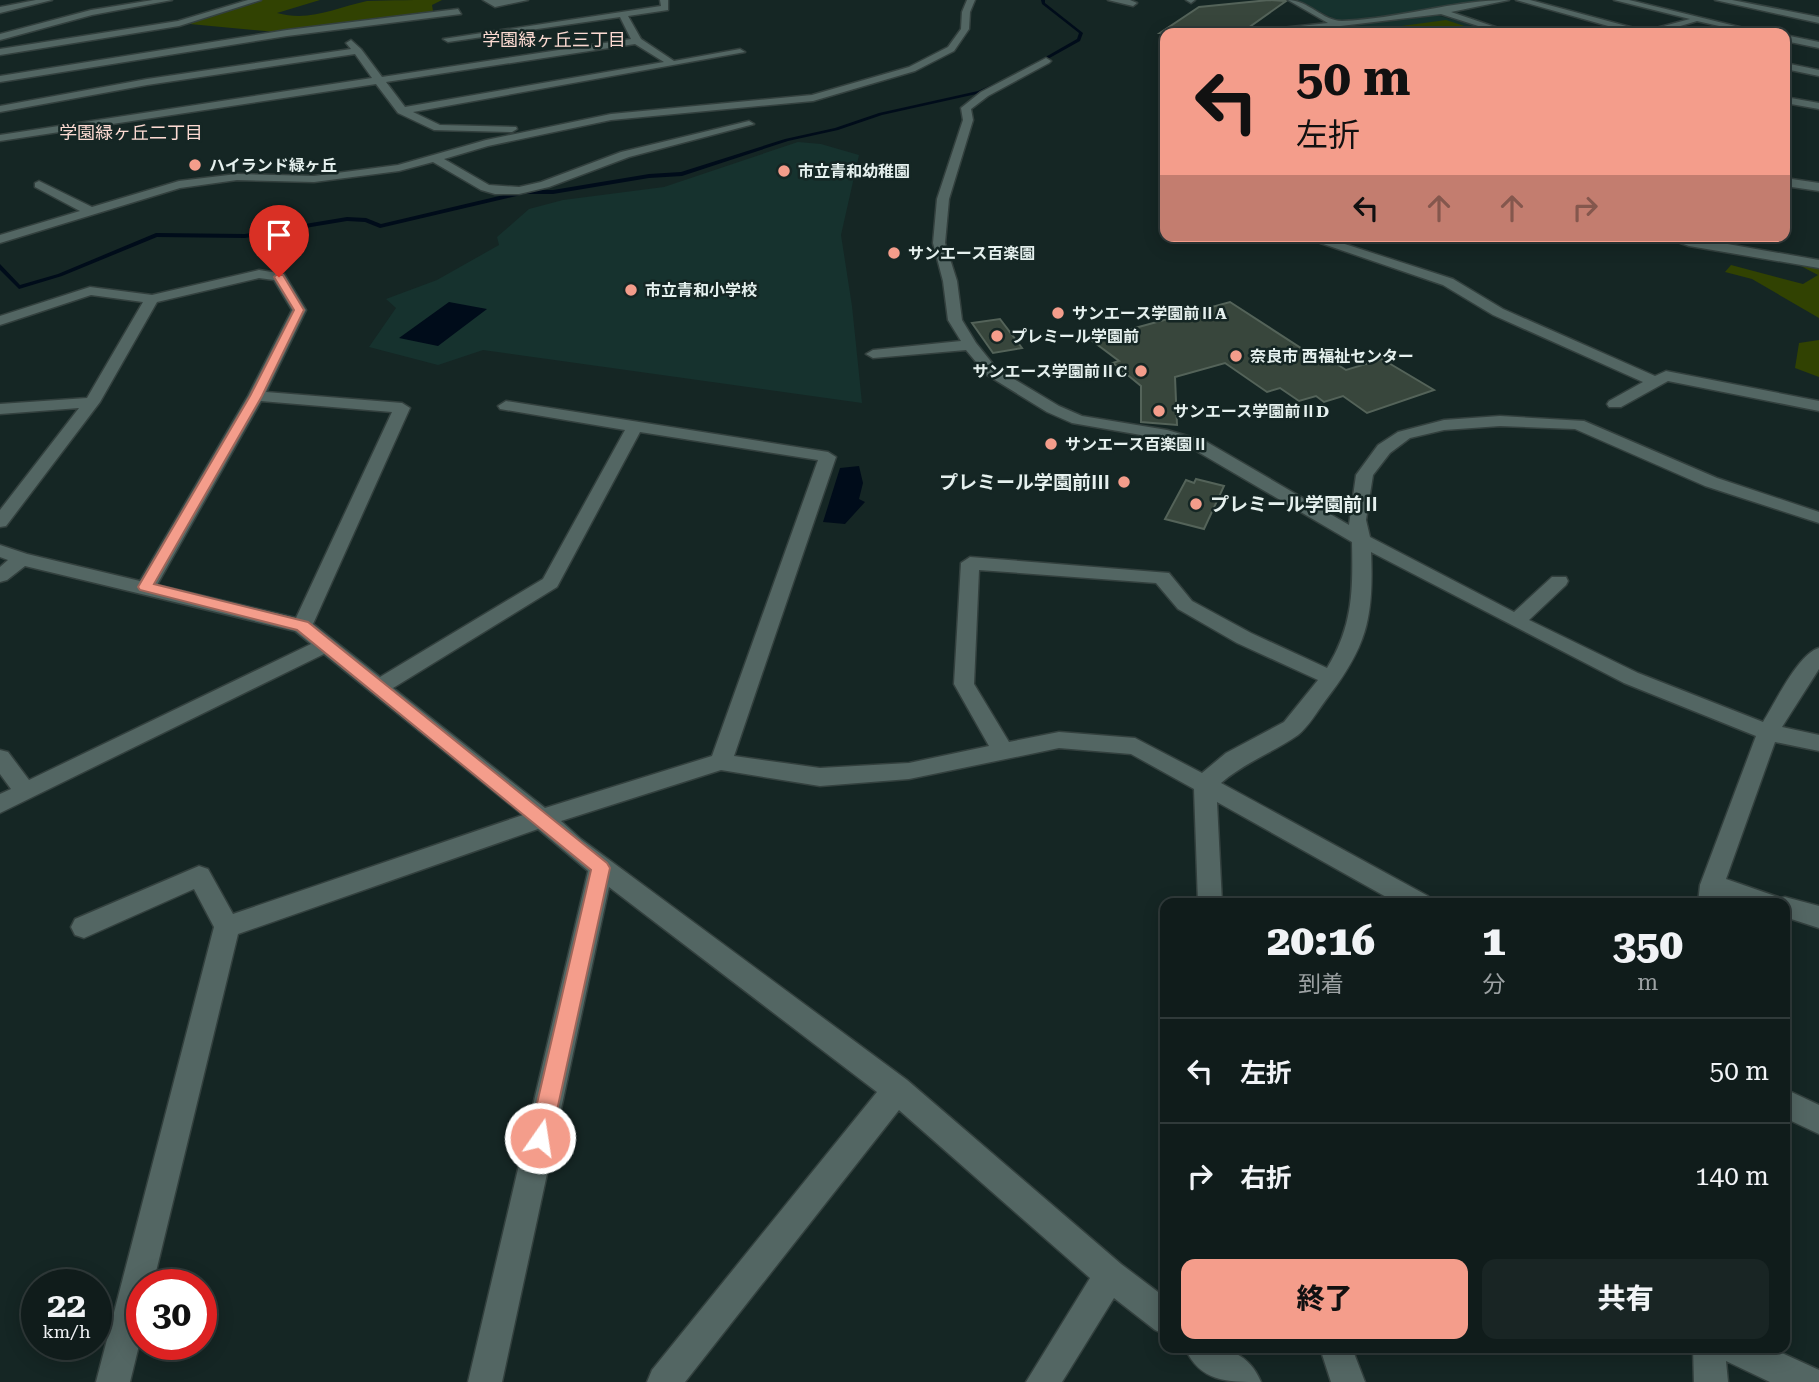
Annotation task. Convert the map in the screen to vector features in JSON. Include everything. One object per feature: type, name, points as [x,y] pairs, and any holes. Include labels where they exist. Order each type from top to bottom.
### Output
[{"type":"street","points":[[0,3],[5,9],[48,0]]},
{"type":"street","points":[[0,37],[87,10],[167,0]]},
{"type":"street","points":[[0,138],[135,71],[179,23],[257,0]]},
{"type":"street","points":[[487,0],[495,4],[524,0]]},
{"type":"street","points":[[0,109],[135,71],[287,33],[338,29],[438,28],[623,14],[666,8],[664,0]]},
{"type":"street","points":[[0,239],[178,185],[237,177],[314,179],[399,168],[637,112],[813,98],[912,69],[951,49],[965,29],[966,12],[971,0]]},
{"type":"street","points":[[1112,0],[1133,3]]},
{"type":"street","points":[[1292,0],[1337,24]]},
{"type":"street","points":[[1304,28],[1440,12],[1505,0]]},
{"type":"street","points":[[1520,0],[1624,28]]},
{"type":"street","points":[[1618,0],[1735,28]]},
{"type":"street","points":[[1719,0],[1819,20]]},
{"type":"street","points":[[1666,28],[1742,5]]},
{"type":"street","points":[[87,10],[135,71]]},
{"type":"street","points":[[438,28],[458,12]]},
{"type":"street","points":[[1440,12],[1493,28]]},
{"type":"street","points":[[623,14],[636,41],[671,63]]},
{"type":"street","points":[[179,23],[206,25]]},
{"type":"street","points":[[438,28],[455,48]]},
{"type":"street","points":[[247,29],[287,33]]},
{"type":"street","points":[[338,29],[358,51],[402,111],[438,128],[549,131]]},
{"type":"street","points":[[1790,39],[1819,44]]},
{"type":"street","points":[[0,52],[135,71],[380,80],[465,61],[636,41]]},
{"type":"street","points":[[0,79],[135,71],[358,51]]},
{"type":"street","points":[[402,111],[740,52]]},
{"type":"street","points":[[1046,61],[1015,80],[980,95],[966,108],[968,120],[943,199],[939,243],[950,281],[955,320],[970,345],[992,372],[1053,409],[1098,425],[1167,435],[1199,445],[1361,540],[1631,678],[1768,732],[1819,744]]},
{"type":"street","points":[[1790,67],[1819,73]]},
{"type":"street","points":[[1790,101],[1819,106]]},
{"type":"street","points":[[594,121],[610,127]]},
{"type":"street","points":[[584,135],[610,127],[687,122]]},
{"type":"street","points":[[434,158],[450,164],[465,179],[483,188],[506,191],[541,186],[609,159],[749,124]]},
{"type":"street","points":[[1790,184],[1819,187]]},
{"type":"street","points":[[39,186],[89,211]]},
{"type":"street","points":[[1325,242],[1448,282],[1497,312],[1656,382]]},
{"type":"street","points":[[1698,242],[1819,264]]},
{"type":"street","points":[[0,304],[4,320],[90,291],[152,299],[259,274],[279,277],[299,310],[256,396],[145,587]]},
{"type":"street","points":[[0,522],[92,402],[152,299]]},
{"type":"street","points":[[873,354],[970,345]]},
{"type":"street","points":[[1615,404],[1666,376],[1819,407]]},
{"type":"street","points":[[256,396],[402,408],[302,626]]},
{"type":"street","points":[[0,410],[92,402]]},
{"type":"street","points":[[506,406],[828,457],[721,762]]},
{"type":"street","points":[[1206,783],[1234,759],[1292,728],[1331,678],[1351,646],[1363,596],[1361,540],[1357,520],[1365,475],[1384,449],[1404,435],[1444,425],[1500,421],[1578,424],[1711,482],[1819,518]]},
{"type":"street","points":[[379,687],[550,583],[635,426]]},
{"type":"street","points":[[0,576],[11,555],[302,626],[601,868],[897,1090],[1110,1275],[1160,1314]]},
{"type":"street","points":[[1003,752],[964,684],[970,563],[1162,577],[1185,606],[1244,638],[1331,678]]},
{"type":"street","points":[[1516,621],[1559,581]]},
{"type":"street","points":[[0,804],[324,646]]},
{"type":"street","points":[[1738,898],[1711,894],[1768,732],[1801,676],[1819,655]]},
{"type":"street","points":[[227,927],[542,818],[721,762],[820,777],[909,771],[1059,740],[1135,747],[1206,783],[1410,898]]},
{"type":"street","points":[[0,758],[26,792]]},
{"type":"street","points":[[1206,783],[1210,898]]},
{"type":"street","points":[[485,1382],[601,868]]},
{"type":"street","points":[[84,927],[199,876],[227,927],[113,1382]]},
{"type":"street","points":[[1790,908],[1819,917]]},
{"type":"street","points":[[664,1382],[897,1090]]},
{"type":"street","points":[[1790,1106],[1819,1120]]},
{"type":"street","points":[[1043,1382],[1110,1275]]},
{"type":"street","points":[[1207,1353],[1244,1382]]},
{"type":"street","points":[[1338,1353],[1348,1382]]},
{"type":"street","points":[[1709,1353],[1711,1382]]},
{"type":"street","points":[[1746,1353],[1807,1382]]},
{"type":"shaded area","points":[[1297,0],[1490,0],[1438,10],[1345,21],[1336,20]]},
{"type":"shaded area","points":[[1436,15],[1484,28],[1327,28]]},
{"type":"shaded area","name":"市立青和小学校","points":[[798,142],[821,144],[859,155],[841,235],[852,306],[862,403],[483,350],[438,365],[369,347],[396,308],[386,299],[437,280],[499,245],[497,237],[529,209],[563,200],[664,187]]},
{"type":"green space","points":[[257,0],[320,0],[277,13],[300,16],[367,1],[442,0],[432,5],[433,11],[428,16],[287,33],[179,23]]},
{"type":"green space","points":[[1446,20],[1471,28],[1387,28]]},
{"type":"green space","points":[[1797,264],[1819,267],[1819,318],[1752,279],[1725,272],[1731,265],[1803,284],[1818,275]]},
{"type":"green space","points":[[1819,340],[1819,377],[1795,368],[1799,343]]},
{"type":"water","points":[[449,302],[487,309],[438,346],[399,338]]},
{"type":"water","points":[[859,466],[863,483],[859,499],[865,502],[845,524],[823,522],[840,468]]},
{"type":"building","points":[[1269,0],[1286,1],[1248,28],[1168,28],[1199,7]]},
{"type":"building","name":"奈良市 西福祉センター","points":[[1230,302],[1321,361],[1335,363],[1346,370],[1382,359],[1434,390],[1367,413],[1343,396],[1324,402],[1316,396],[1299,401],[1280,388],[1267,392],[1225,363],[1175,377],[1177,425],[1141,422],[1141,386],[1113,363],[1119,361],[1091,340]]},
{"type":"building","name":"プレミール学園前","points":[[1000,319],[1022,348],[993,353],[972,323]]},
{"type":"building","name":"プレミール学園前Ⅱ","points":[[1196,479],[1224,486],[1204,529],[1165,519],[1186,480],[1194,483]]},
{"type":"waterway","points":[[1037,64],[1079,40],[1081,33],[1043,3],[1043,0]]},
{"type":"waterway","points":[[0,266],[19,287],[60,275],[156,235],[245,236],[347,219],[366,220],[380,226],[525,192],[553,192],[649,176],[682,174],[787,140],[836,129],[881,114],[979,92],[998,84]]},
{"type":"place","name":"ハイランド緑ヶ丘","points":[[195,165]]},
{"type":"place","name":"市立青和幼稚園","points":[[784,171]]},
{"type":"place","name":"サンエース百楽園","points":[[894,253]]},
{"type":"place","name":"市立青和小学校","points":[[631,290]]},
{"type":"place","name":"サンエース学園前ⅡA","points":[[1058,313]]},
{"type":"place","name":"プレミール学園前","points":[[997,336]]},
{"type":"place","name":"奈良市 西福祉センター","points":[[1236,356]]},
{"type":"place","name":"サンエース学園前ⅡC","points":[[1141,371]]},
{"type":"place","name":"サンエース学園前ⅡD","points":[[1159,411]]},
{"type":"place","name":"サンエース百楽園Ⅱ","points":[[1051,444]]},
{"type":"place","name":"プレミール学園前Ⅲ","points":[[1124,482]]},
{"type":"place","name":"プレミール学園前Ⅱ","points":[[1196,504]]},
{"type":"district","name":"学園緑ヶ丘三丁目","points":[[554,40]]},
{"type":"district","name":"学園緑ヶ丘二丁目","points":[[131,133]]},
{"type":"route","points":[[279,277],[299,310],[218,466],[145,587],[302,626],[601,868],[540,1138]]}]
